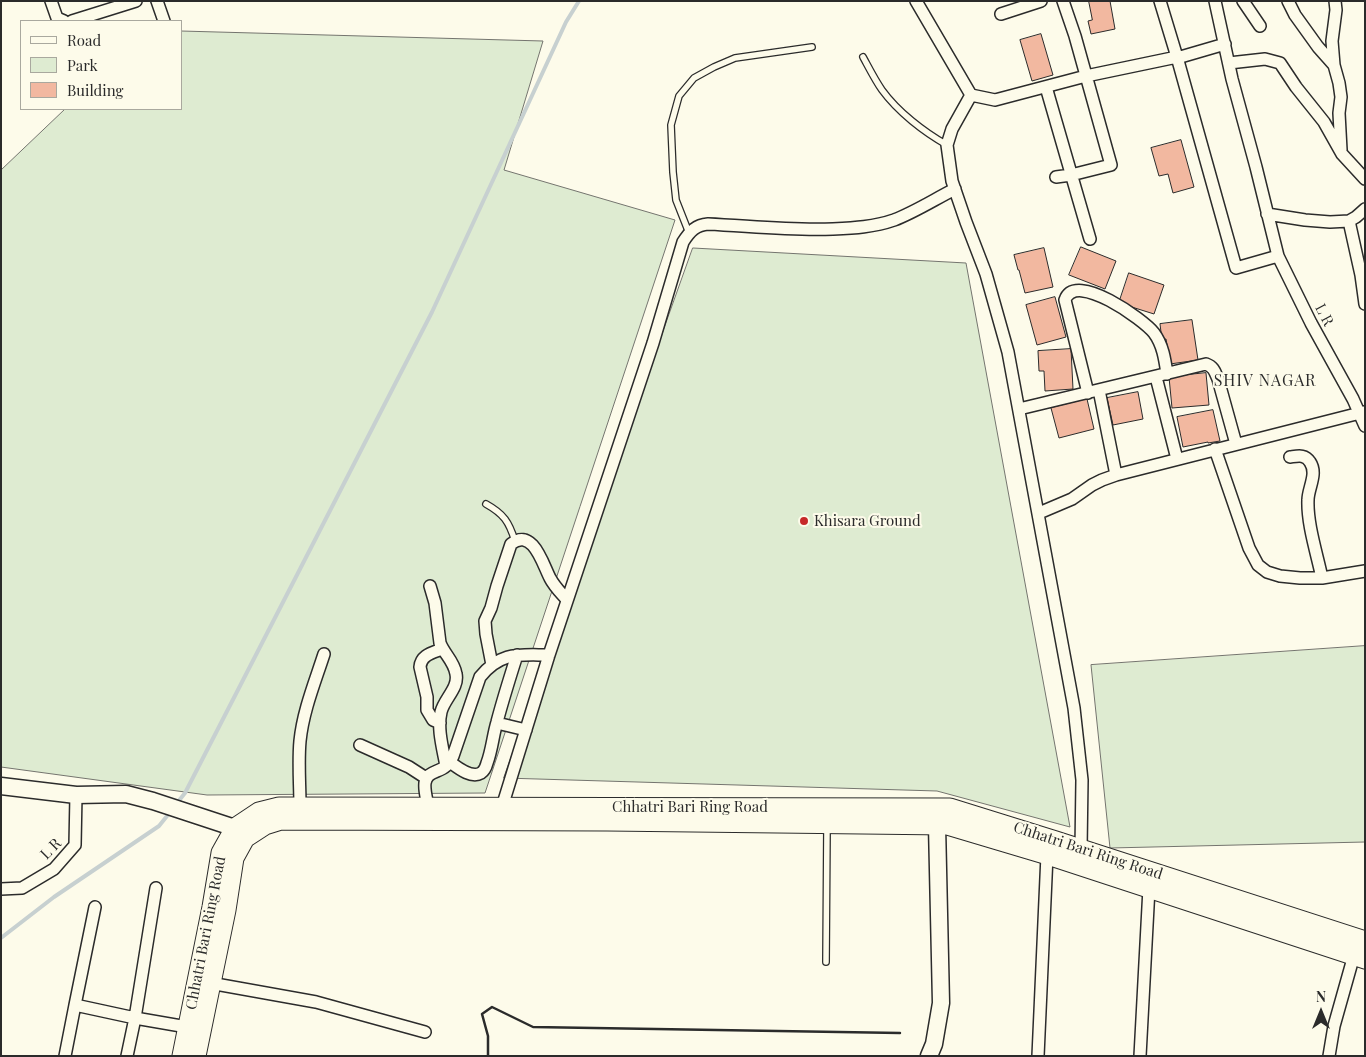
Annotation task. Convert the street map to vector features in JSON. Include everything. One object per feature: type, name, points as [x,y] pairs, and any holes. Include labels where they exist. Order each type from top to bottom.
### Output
[{"type":"main road","name":"Chhatri Bari Ring Road","points":[[182,1056],[221,854],[235,828],[259,812],[280,807],[950,808],[1221,893],[1361,951]]},
{"type":"main road","name":"Chhatri Bari Ring Road","points":[[196,1056],[226,910],[234,858],[245,838],[265,825],[281,820],[947,825],[1361,951]]},
{"type":"street","points":[[51,1],[57,18],[62,20]]},
{"type":"street","points":[[75,20],[136,1]]},
{"type":"street","points":[[157,1],[164,20]]},
{"type":"street","points":[[916,1],[971,96]]},
{"type":"street","points":[[1001,14],[1041,1]]},
{"type":"street","points":[[1056,177],[1071,175],[1111,164],[1063,1]]},
{"type":"street","points":[[1160,1],[1236,268],[1278,256]]},
{"type":"street","name":"L R","points":[[1215,1],[1278,256],[1311,323],[1362,412],[1365,426]]},
{"type":"street","points":[[1244,1],[1260,26]]},
{"type":"street","points":[[1288,1],[1294,15],[1334,65]]},
{"type":"street","points":[[1335,1],[1336,10],[1332,41],[1334,65],[1341,97],[1339,113],[1341,152]]},
{"type":"street","points":[[971,96],[995,100],[1086,76],[1177,57],[1225,44]]},
{"type":"street","points":[[1229,63],[1265,59],[1280,63],[1296,87],[1324,122],[1341,152],[1365,179]]},
{"type":"street","points":[[1046,87],[1090,239]]},
{"type":"street","points":[[971,96],[952,129],[947,145],[952,181],[986,274],[1008,352],[1074,708],[1082,780],[1081,849]]},
{"type":"street","points":[[502,807],[549,655],[653,343],[683,242],[688,233],[701,224],[806,230],[872,226],[894,220],[955,189]]},
{"type":"street","points":[[1267,214],[1322,222],[1349,221],[1356,218],[1365,209]]},
{"type":"street","points":[[1349,221],[1361,275],[1365,304]]},
{"type":"street","points":[[1116,475],[1066,300],[1070,293],[1075,291],[1090,292],[1110,300],[1147,325],[1161,344],[1168,374]]},
{"type":"street","points":[[1019,409],[1206,364],[1212,367],[1218,379],[1236,444]]},
{"type":"street","points":[[1156,377],[1177,459]]},
{"type":"street","points":[[1039,513],[1072,499],[1092,485],[1116,475],[1362,412]]},
{"type":"street","points":[[1215,450],[1249,548],[1258,565],[1267,572],[1280,576],[1300,578],[1322,578],[1365,571]]},
{"type":"street","points":[[1290,457],[1301,455],[1307,458],[1312,466],[1313,477],[1308,498],[1309,517],[1322,578]]},
{"type":"street","points":[[492,665],[485,621],[491,608],[511,544],[520,540],[526,541],[535,547],[552,582],[567,600]]},
{"type":"street","points":[[430,586],[435,603],[438,636],[442,650],[453,663],[457,675],[457,682],[444,703],[440,714],[448,764]]},
{"type":"street","points":[[440,723],[433,720],[427,710],[427,696],[420,667],[421,660],[424,657],[442,650]]},
{"type":"street","points":[[300,807],[300,739],[324,654]]},
{"type":"street","points":[[448,764],[467,773],[474,774],[484,770],[517,655]]},
{"type":"street","points":[[428,807],[425,787],[426,778],[432,772],[448,764],[453,756],[480,677],[492,665],[506,657],[549,655]]},
{"type":"street","points":[[497,723],[526,730]]},
{"type":"street","points":[[360,745],[409,767],[426,778]]},
{"type":"street","points":[[1,786],[76,795],[126,794],[235,828]]},
{"type":"street","name":"L R","points":[[1,889],[22,888],[54,869],[75,845],[76,795]]},
{"type":"street","points":[[929,1056],[934,1044],[941,1003],[937,825]]},
{"type":"street","points":[[1038,1056],[1048,855]]},
{"type":"street","points":[[127,1056],[156,888]]},
{"type":"street","points":[[1140,1056],[1149,888]]},
{"type":"street","points":[[65,1056],[95,907]]},
{"type":"street","points":[[1330,1056],[1334,1026],[1361,951]]},
{"type":"street","points":[[210,983],[316,1002],[425,1032]]},
{"type":"street","points":[[75,1005],[187,1027]]},
{"type":"lane","points":[[688,233],[676,200],[673,172],[671,125],[679,96],[694,78],[735,58],[812,47]]},
{"type":"lane","points":[[863,57],[883,91],[904,113],[934,138],[947,145]]},
{"type":"lane","points":[[486,504],[502,514],[511,529],[515,541]]},
{"type":"lane","points":[[826,962],[827,823]]},
{"type":"green space","points":[[182,31],[543,41],[504,170],[675,220],[485,793],[207,795],[1,767],[1,170],[64,110],[182,110]]},
{"type":"green space","name":"Khisara Ground","points":[[693,248],[966,263],[1070,827],[937,791],[504,778]]},
{"type":"green space","points":[[1365,646],[1365,842],[1110,848],[1091,665]]},
{"type":"building","points":[[1089,1],[1110,1],[1115,29],[1091,34],[1088,21],[1092,20]]},
{"type":"building","points":[[1041,34],[1053,75],[1032,81],[1020,40]]},
{"type":"building","points":[[1181,140],[1194,187],[1173,193],[1168,174],[1159,176],[1151,148]]},
{"type":"building","points":[[1081,247],[1116,261],[1105,289],[1069,275]]},
{"type":"building","points":[[1044,248],[1053,287],[1025,293],[1014,255]]},
{"type":"building","points":[[1129,273],[1164,285],[1154,314],[1119,303]]},
{"type":"building","points":[[1055,297],[1066,337],[1037,345],[1026,305]]},
{"type":"building","points":[[1192,320],[1198,360],[1170,364],[1166,339],[1162,340],[1160,324]]},
{"type":"building","points":[[1071,349],[1073,389],[1045,391],[1044,371],[1039,371],[1038,351]]},
{"type":"building","points":[[1206,373],[1209,405],[1172,408],[1169,377]]},
{"type":"building","points":[[1138,392],[1143,419],[1113,425],[1107,398]]},
{"type":"building","points":[[1087,399],[1094,429],[1059,438],[1051,408]]},
{"type":"building","points":[[1213,410],[1220,441],[1183,447],[1177,417]]},
{"type":"waterway","points":[[177,803],[185,793],[432,312],[566,22],[579,1]]},
{"type":"waterway","points":[[1,938],[54,897],[159,826],[171,811]]},
{"type":"wall","points":[[488,1056],[488,1036],[482,1014],[492,1007],[533,1027],[900,1033]]},
{"type":"place","name":"Khisara Ground","points":[[804,521]]},
{"type":"district","name":"SHIV NAGAR","points":[[1265,381]]}]
